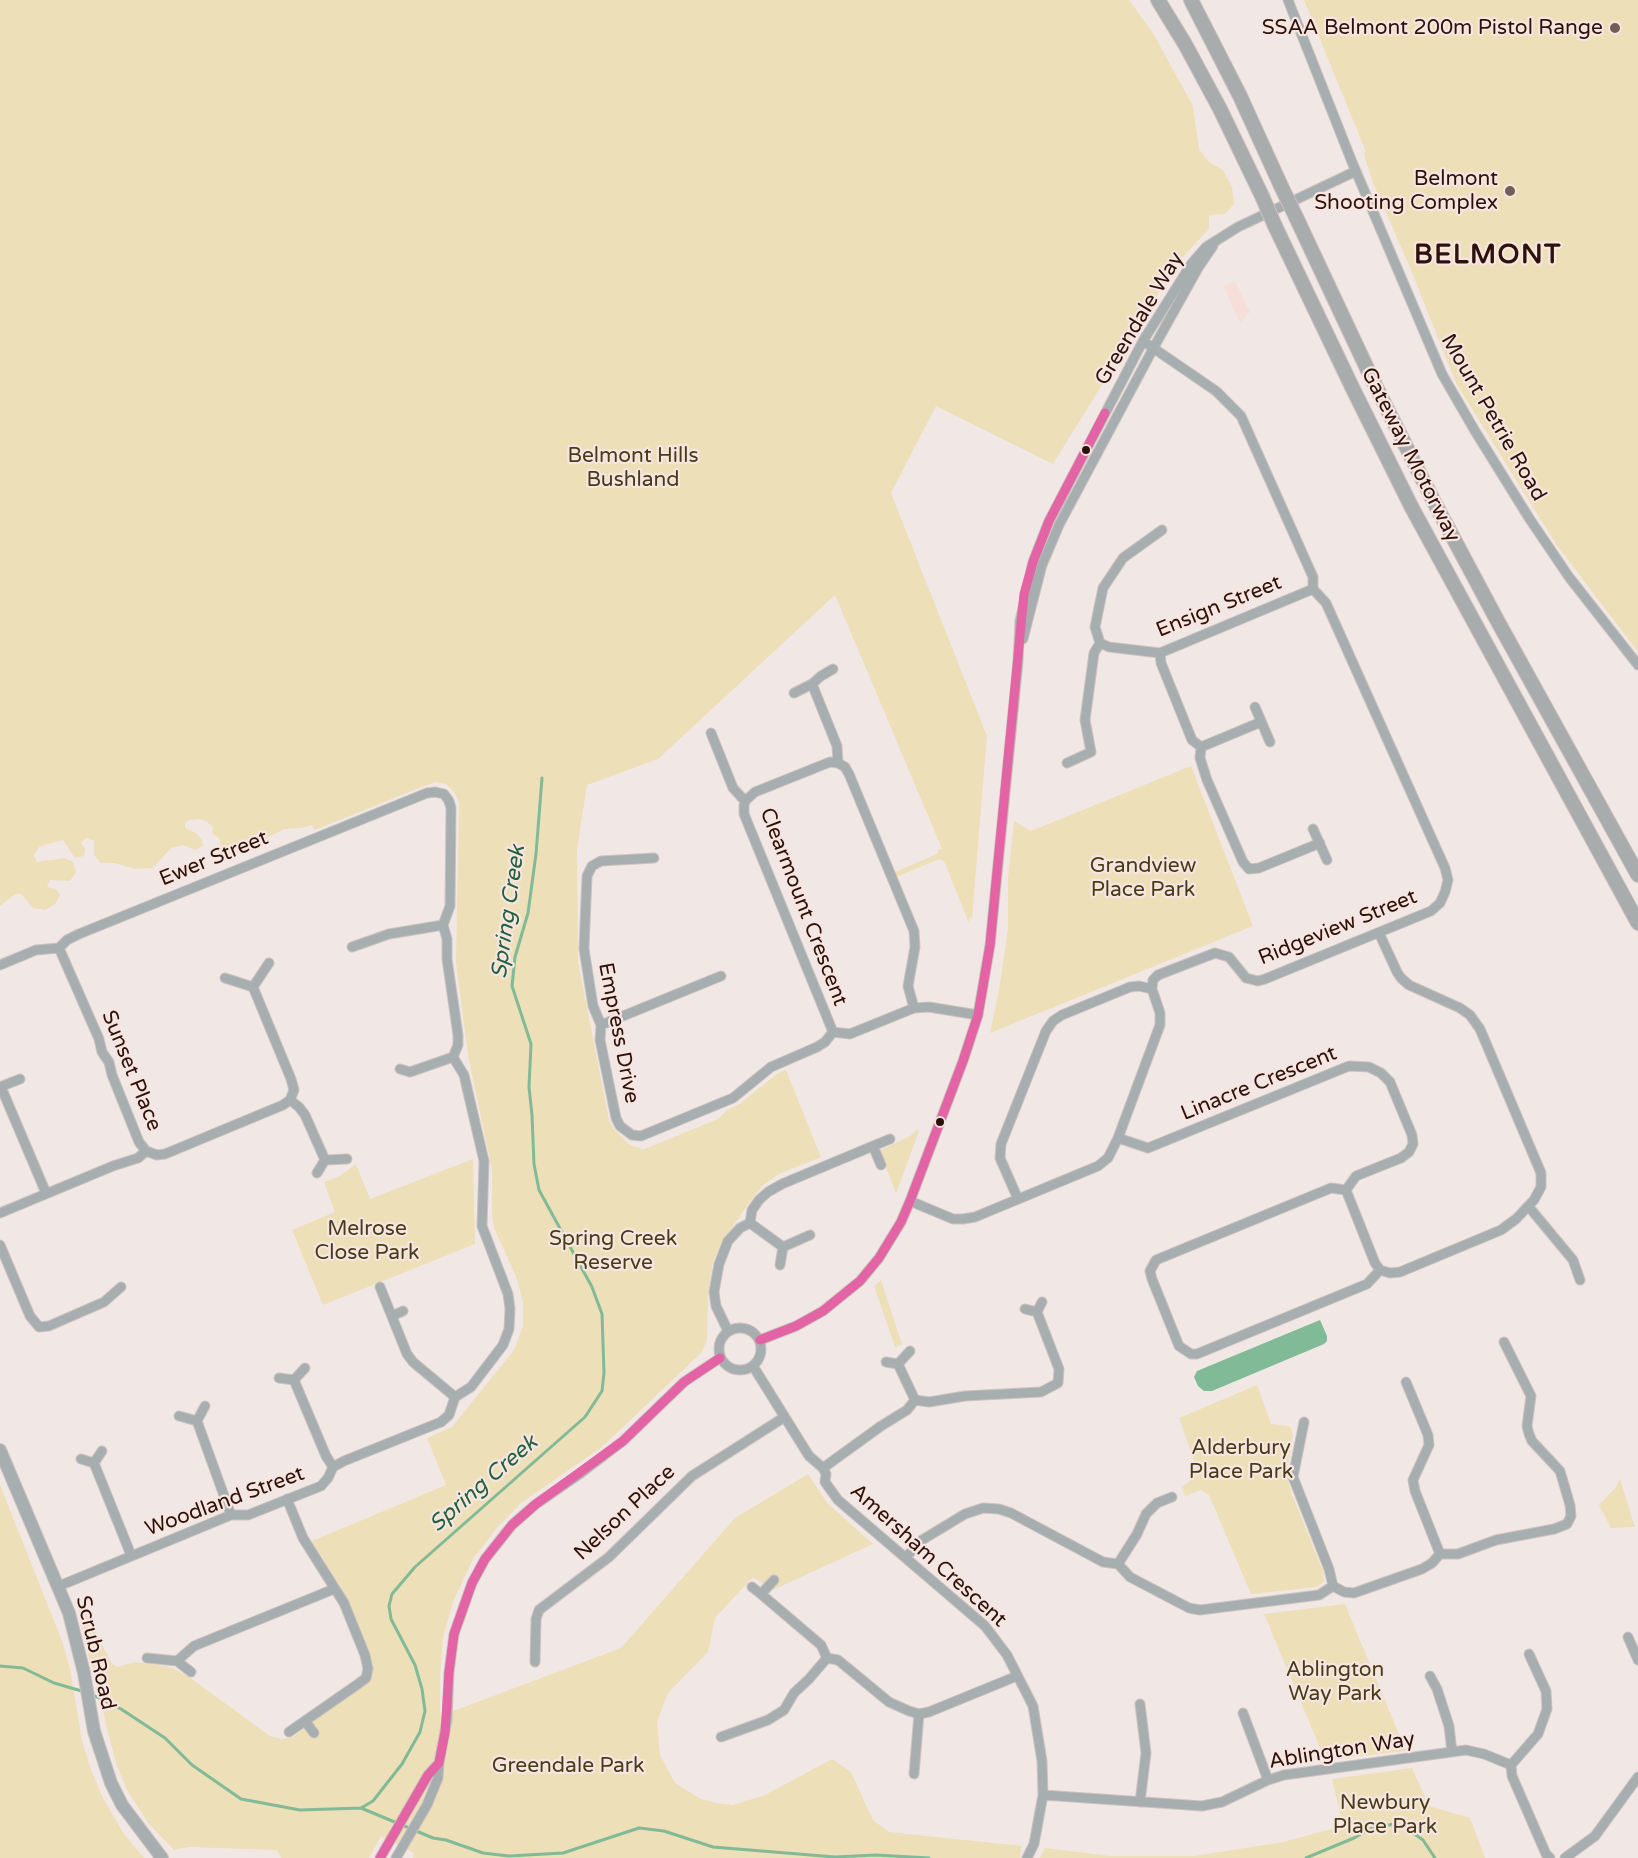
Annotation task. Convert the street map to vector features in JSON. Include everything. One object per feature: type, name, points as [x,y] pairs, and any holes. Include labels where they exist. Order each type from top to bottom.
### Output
[{"type":"highway","name":"Gateway Motorway","points":[[1158,0],[1220,109],[1352,387],[1422,527],[1638,922]]},
{"type":"highway","name":"Gateway Motorway","points":[[1191,0],[1240,96],[1372,379],[1433,500],[1638,875]]},
{"type":"main road","name":"Scrub Road","points":[[0,1450],[74,1629],[94,1731],[111,1783],[132,1820],[162,1858]]},
{"type":"street","name":"Mount Petrie Road","points":[[1288,0],[1356,171],[1442,374],[1529,518],[1569,577],[1638,665]]},
{"type":"street","name":"Greendale Way","points":[[760,1341],[807,1321],[823,1311],[849,1292],[884,1252],[910,1201],[978,1015],[990,945],[1020,621],[1033,562],[1049,521],[1143,340],[1192,263],[1206,247],[1220,237],[1356,171]]},
{"type":"street","name":"Greendale Way","points":[[1018,662],[1036,586],[1053,539],[1154,347],[1198,268],[1220,237]]},
{"type":"street","name":"Ridgeview Street","points":[[1143,340],[1216,392],[1241,416],[1313,577],[1313,589],[1326,603],[1445,868],[1448,880],[1440,903],[1431,911],[1258,981],[1246,978],[1229,957],[1215,952],[1158,975],[1153,980],[1152,989]]},
{"type":"street","points":[[1067,763],[1091,752],[1085,720],[1094,652],[1100,643],[1095,627],[1103,588],[1123,558],[1162,530]]},
{"type":"street","name":"Ensign Street","points":[[1100,643],[1109,647],[1160,653],[1313,589]]},
{"type":"street","points":[[1160,653],[1161,663],[1192,740],[1202,747]]},
{"type":"street","points":[[794,693],[833,669]]},
{"type":"street","points":[[812,684],[837,746],[838,763],[845,767],[849,774],[914,931],[915,947],[908,986],[914,1008]]},
{"type":"street","points":[[1255,707],[1270,742]]},
{"type":"street","points":[[1202,747],[1261,722]]},
{"type":"street","points":[[711,733],[734,788],[745,801]]},
{"type":"street","points":[[1202,747],[1200,758],[1207,780],[1243,862],[1250,869],[1260,868],[1320,843]]},
{"type":"street","name":"Clearmount Crescent","points":[[832,1032],[744,814],[745,801],[755,792],[822,765],[838,763]]},
{"type":"street","name":"Ewer Street","points":[[0,964],[44,948],[59,948],[79,934],[416,797],[435,792],[444,794],[451,808],[450,906],[443,925]]},
{"type":"street","points":[[1313,829],[1327,860]]},
{"type":"street","name":"Empress Drive","points":[[654,858],[600,861],[588,870],[584,949],[593,1006],[601,1025],[600,1040],[616,1118],[624,1131],[641,1136],[733,1098],[771,1067],[817,1047],[825,1042],[832,1032]]},
{"type":"street","points":[[352,947],[389,934],[443,925],[447,939],[447,959],[458,1046],[453,1057],[410,1072],[400,1069]]},
{"type":"street","points":[[1379,933],[1396,972],[1408,985],[1460,1008],[1470,1015],[1480,1029],[1541,1173],[1540,1187],[1529,1207],[1501,1230],[1400,1272],[1390,1273],[1380,1270],[1375,1263],[1346,1190],[1331,1188],[1156,1260],[1150,1271],[1179,1346],[1191,1354],[1197,1354],[1367,1284],[1380,1270]]},
{"type":"street","name":"Sunset Place","points":[[59,948],[99,1039],[102,1052],[109,1062],[135,1132],[146,1151],[157,1155],[165,1154],[283,1105],[290,1100]]},
{"type":"street","points":[[253,987],[269,963]]},
{"type":"street","points":[[601,1025],[721,976]]},
{"type":"street","points":[[225,978],[253,987],[291,1079],[294,1090],[290,1100],[305,1115],[325,1160]]},
{"type":"street","points":[[910,1201],[953,1219],[963,1219],[975,1216],[1018,1199],[1098,1166],[1108,1158],[1118,1138],[1160,1025],[1160,1013],[1152,989],[1139,986],[1130,987],[1062,1015],[1053,1021],[1046,1031],[1001,1144],[1000,1158],[1018,1199]]},
{"type":"street","points":[[832,1032],[850,1034],[914,1008],[978,1015]]},
{"type":"street","name":"Woodland Street","points":[[58,1586],[231,1515],[248,1515],[321,1486],[333,1467],[441,1422],[449,1415],[455,1397],[471,1387],[503,1345],[509,1329],[508,1294],[482,1227],[484,1161],[464,1075],[453,1057]]},
{"type":"street","name":"Linacre Crescent","points":[[1118,1138],[1148,1148],[1349,1066],[1369,1067],[1381,1073],[1390,1082],[1412,1136],[1413,1144],[1401,1158],[1356,1176],[1346,1190]]},
{"type":"street","points":[[20,1079],[1,1087],[46,1193]]},
{"type":"street","points":[[750,1223],[752,1210],[768,1192],[890,1139]]},
{"type":"street","points":[[873,1146],[881,1165]]},
{"type":"street","points":[[0,1213],[113,1166],[138,1158],[146,1151]]},
{"type":"street","points":[[325,1160],[347,1159]]},
{"type":"street","points":[[317,1173],[325,1160]]},
{"type":"street","points":[[1529,1207],[1573,1260],[1580,1280]]},
{"type":"street","points":[[750,1223],[783,1246]]},
{"type":"street","points":[[728,1330],[716,1306],[714,1292],[718,1264],[728,1241],[740,1228],[750,1223]]},
{"type":"street","points":[[783,1246],[810,1235]]},
{"type":"street","points":[[0,1245],[30,1316],[39,1326],[49,1326],[104,1302],[121,1287]]},
{"type":"street","points":[[780,1265],[783,1246]]},
{"type":"street","points":[[380,1287],[407,1354],[413,1362],[455,1397]]},
{"type":"street","points":[[1036,1312],[1042,1302]]},
{"type":"street","points":[[1025,1309],[1036,1312]]},
{"type":"street","points":[[392,1316],[403,1311]]},
{"type":"street","points":[[915,1400],[929,1402],[965,1396],[1041,1392],[1058,1383],[1059,1369],[1036,1312]]},
{"type":"street","points":[[735,1328],[750,1330],[760,1341],[761,1354],[753,1366],[734,1370],[723,1363],[718,1352],[720,1340],[728,1330],[735,1328]]},
{"type":"street","points":[[1304,1422],[1293,1478],[1329,1569],[1333,1586],[1344,1592],[1354,1593],[1422,1569],[1440,1554],[1458,1554],[1496,1540],[1554,1529],[1568,1524],[1570,1505],[1560,1471],[1532,1441],[1527,1426],[1531,1396],[1504,1342]]},
{"type":"street","points":[[898,1364],[910,1351]]},
{"type":"street","points":[[396,1858],[427,1805],[438,1778],[445,1733],[454,1634],[472,1583],[485,1559],[512,1525],[536,1504],[622,1441],[668,1396],[720,1358]]},
{"type":"street","points":[[886,1362],[898,1364]]},
{"type":"street","points":[[898,1364],[915,1400]]},
{"type":"street","name":"Amersham Crescent","points":[[753,1366],[783,1418],[809,1456],[823,1467],[826,1474],[825,1482],[838,1500],[985,1626],[1007,1654],[1033,1706],[1042,1761],[1043,1795],[1035,1844],[1027,1858]]},
{"type":"street","points":[[294,1380],[305,1368]]},
{"type":"street","points":[[279,1378],[294,1380]]},
{"type":"street","points":[[294,1380],[326,1456],[333,1467]]},
{"type":"street","points":[[1406,1382],[1428,1435],[1429,1445],[1413,1480],[1415,1491],[1440,1554]]},
{"type":"street","points":[[823,1467],[907,1410],[915,1400]]},
{"type":"street","points":[[205,1406],[197,1421],[231,1515]]},
{"type":"street","points":[[179,1416],[197,1421]]},
{"type":"street","name":"Nelson Place","points":[[535,1662],[536,1619],[539,1610],[609,1557],[692,1476],[783,1418]]},
{"type":"street","points":[[94,1463],[102,1451]]},
{"type":"street","points":[[81,1459],[94,1463]]},
{"type":"street","points":[[94,1463],[131,1555]]},
{"type":"street","points":[[1118,1564],[1137,1534],[1146,1514],[1157,1503],[1172,1497]]},
{"type":"street","points":[[287,1499],[303,1538],[348,1612],[365,1655],[368,1669],[366,1678],[289,1732]]},
{"type":"street","points":[[906,1557],[922,1540],[965,1514],[982,1508],[999,1509],[1011,1513],[1103,1562],[1118,1564],[1130,1577],[1188,1608],[1200,1610],[1319,1595],[1333,1586]]},
{"type":"street","points":[[761,1594],[774,1580]]},
{"type":"street","points":[[752,1587],[821,1645],[827,1658]]},
{"type":"street","points":[[177,1661],[194,1646],[334,1589]]},
{"type":"street","points":[[1628,1637],[1638,1660]]},
{"type":"street","points":[[1529,1654],[1546,1691],[1547,1709],[1538,1734],[1511,1765],[1512,1776],[1546,1854],[1550,1858]]},
{"type":"street","points":[[147,1658],[177,1661],[191,1672]]},
{"type":"street","points":[[827,1658],[838,1660],[889,1702],[919,1714],[1017,1676]]},
{"type":"street","points":[[721,1737],[768,1720],[784,1710],[794,1693],[827,1658]]},
{"type":"street","points":[[1430,1676],[1437,1689],[1449,1726],[1452,1752]]},
{"type":"street","points":[[1140,1704],[1146,1753],[1140,1802]]},
{"type":"street","points":[[1243,1713],[1268,1780]]},
{"type":"street","points":[[914,1774],[919,1714]]},
{"type":"street","points":[[305,1721],[314,1733]]},
{"type":"street","name":"Ablington Way","points":[[1043,1795],[1202,1806],[1222,1802],[1268,1780],[1284,1775],[1466,1750],[1484,1754],[1511,1765]]},
{"type":"street","points":[[380,1858],[428,1775],[439,1763]]},
{"type":"street","points":[[1565,1858],[1595,1836],[1638,1777]]},
{"type":"shaded area","points":[[1235,281],[1250,312],[1240,323],[1223,286]]},
{"type":"shaded area","points":[[1320,1320],[1327,1336],[1324,1344],[1212,1391],[1204,1391],[1198,1386],[1194,1377],[1197,1371]]},
{"type":"green space","name":"Belmont Hills Bushland","points":[[0,0],[1129,0],[1153,33],[1193,106],[1199,149],[1209,162],[1223,170],[1232,187],[1234,204],[1225,214],[1209,215],[1209,229],[1178,262],[1053,464],[936,406],[891,493],[987,736],[972,919],[970,916],[969,923],[944,861],[939,859],[897,877],[895,872],[937,854],[939,849],[942,849],[835,595],[658,759],[587,785],[577,849],[578,962],[609,1120],[614,1129],[631,1146],[642,1150],[718,1119],[727,1110],[738,1105],[777,1074],[786,1070],[821,1157],[779,1174],[763,1185],[721,1244],[713,1262],[708,1293],[707,1341],[701,1353],[602,1447],[521,1503],[497,1528],[473,1559],[453,1602],[443,1637],[440,1677],[440,1716],[621,1648],[735,1518],[808,1474],[828,1504],[873,1544],[773,1590],[753,1577],[715,1618],[708,1652],[668,1693],[657,1722],[660,1755],[675,1783],[699,1798],[733,1805],[765,1795],[832,1759],[851,1772],[873,1820],[889,1832],[1022,1846],[1020,1858],[413,1858],[414,1853],[381,1836],[369,1858],[281,1858],[277,1850],[189,1847],[174,1850],[149,1824],[127,1790],[117,1766],[107,1730],[97,1680],[89,1658],[78,1609],[84,1609],[112,1664],[118,1667],[135,1662],[171,1667],[189,1677],[270,1736],[282,1739],[293,1737],[367,1681],[373,1665],[349,1601],[312,1541],[446,1485],[427,1438],[452,1427],[514,1350],[523,1326],[523,1302],[517,1279],[494,1228],[492,1170],[468,1055],[456,963],[459,802],[454,792],[446,784],[436,782],[424,786],[315,830],[312,825],[284,829],[240,852],[221,859],[218,854],[221,847],[219,838],[212,833],[213,827],[199,819],[189,820],[185,823],[185,828],[196,833],[202,840],[203,846],[196,850],[182,845],[171,848],[153,868],[135,869],[115,863],[101,863],[94,855],[94,841],[86,838],[81,843],[85,848],[84,856],[75,858],[63,840],[55,842],[39,847],[34,855],[37,862],[65,858],[73,862],[76,872],[70,881],[50,880],[47,887],[56,889],[60,895],[55,904],[45,910],[33,908],[21,894],[15,894],[0,906]]},
{"type":"green space","name":"Belmont Shooting Complex","points":[[1304,0],[1638,0],[1638,652],[1556,544],[1456,383],[1409,265],[1373,183],[1365,158],[1364,153],[1366,152]]},
{"type":"green space","name":"Grandview Place Park","points":[[1191,766],[1253,926],[990,1033],[1008,929],[1008,878],[1014,821],[1031,831]]},
{"type":"green space","points":[[917,1130],[919,1131],[896,1194],[881,1150],[910,1136]]},
{"type":"green space","name":"Melrose Close Park","points":[[473,1159],[475,1244],[323,1305],[292,1230],[335,1212],[324,1182],[340,1176],[356,1164],[370,1199]]},
{"type":"green space","points":[[881,1280],[902,1344],[895,1347],[874,1286]]},
{"type":"green space","name":"Alderbury Place Park","points":[[1257,1385],[1271,1424],[1290,1426],[1293,1436],[1287,1472],[1291,1492],[1323,1571],[1324,1582],[1317,1587],[1251,1594],[1209,1495],[1201,1490],[1185,1496],[1182,1487],[1189,1482],[1194,1460],[1179,1418]]},
{"type":"green space","points":[[1620,1479],[1635,1527],[1611,1528],[1599,1505]]},
{"type":"green space","points":[[0,1485],[62,1641],[70,1669],[82,1740],[91,1770],[103,1798],[124,1834],[144,1858],[0,1858]]},
{"type":"green space","name":"Ablington Way Park","points":[[1345,1604],[1406,1751],[1325,1760],[1264,1614]]},
{"type":"green space","name":"Newbury Place Park","points":[[1412,1768],[1429,1806],[1470,1818],[1485,1858],[1040,1858],[1045,1848],[1110,1856],[1194,1856],[1283,1842],[1343,1826],[1332,1779]]},
{"type":"waterway","name":"Spring Creek","points":[[91,1694],[121,1709],[165,1738],[192,1765],[241,1799],[300,1810],[361,1808],[373,1801],[402,1764],[420,1732],[425,1711],[415,1665],[391,1619],[389,1606],[392,1594],[415,1567],[585,1417],[602,1391],[604,1373],[602,1314],[592,1287],[539,1190],[534,1164],[529,1087],[531,1044],[512,986],[515,957],[528,913],[536,854],[542,778]]},
{"type":"waterway","name":"Spring Creek","points":[[0,1666],[23,1668],[54,1683],[85,1692]]},
{"type":"waterway","points":[[361,1808],[433,1838],[446,1840],[483,1853],[509,1856],[563,1853],[639,1828],[664,1831],[713,1847],[835,1857],[876,1855],[929,1858]]},
{"type":"waterway","points":[[1306,1858],[1370,1829],[1394,1824],[1406,1828],[1423,1840],[1435,1858]]},
{"type":"transit line","points":[[760,1340],[796,1326],[823,1311],[860,1281],[879,1258],[901,1222],[910,1201],[963,1061],[978,1015],[990,945],[1024,594],[1033,562],[1049,521],[1105,413]]},
{"type":"transit line","points":[[380,1858],[428,1775],[439,1763],[445,1733],[454,1634],[472,1583],[485,1559],[512,1525],[536,1504],[623,1441],[684,1382],[720,1358]]},
{"type":"place","name":"SSAA Belmont 200m Pistol Range","points":[[1615,28]]},
{"type":"place","name":"Belmont Shooting Complex","points":[[1510,191]]},
{"type":"district","name":"BELMONT","points":[[1488,256]]},
{"type":"park label","name":"Spring Creek Reserve","points":[[613,1251]]},
{"type":"park label","name":"Greendale Park","points":[[568,1766]]}]
